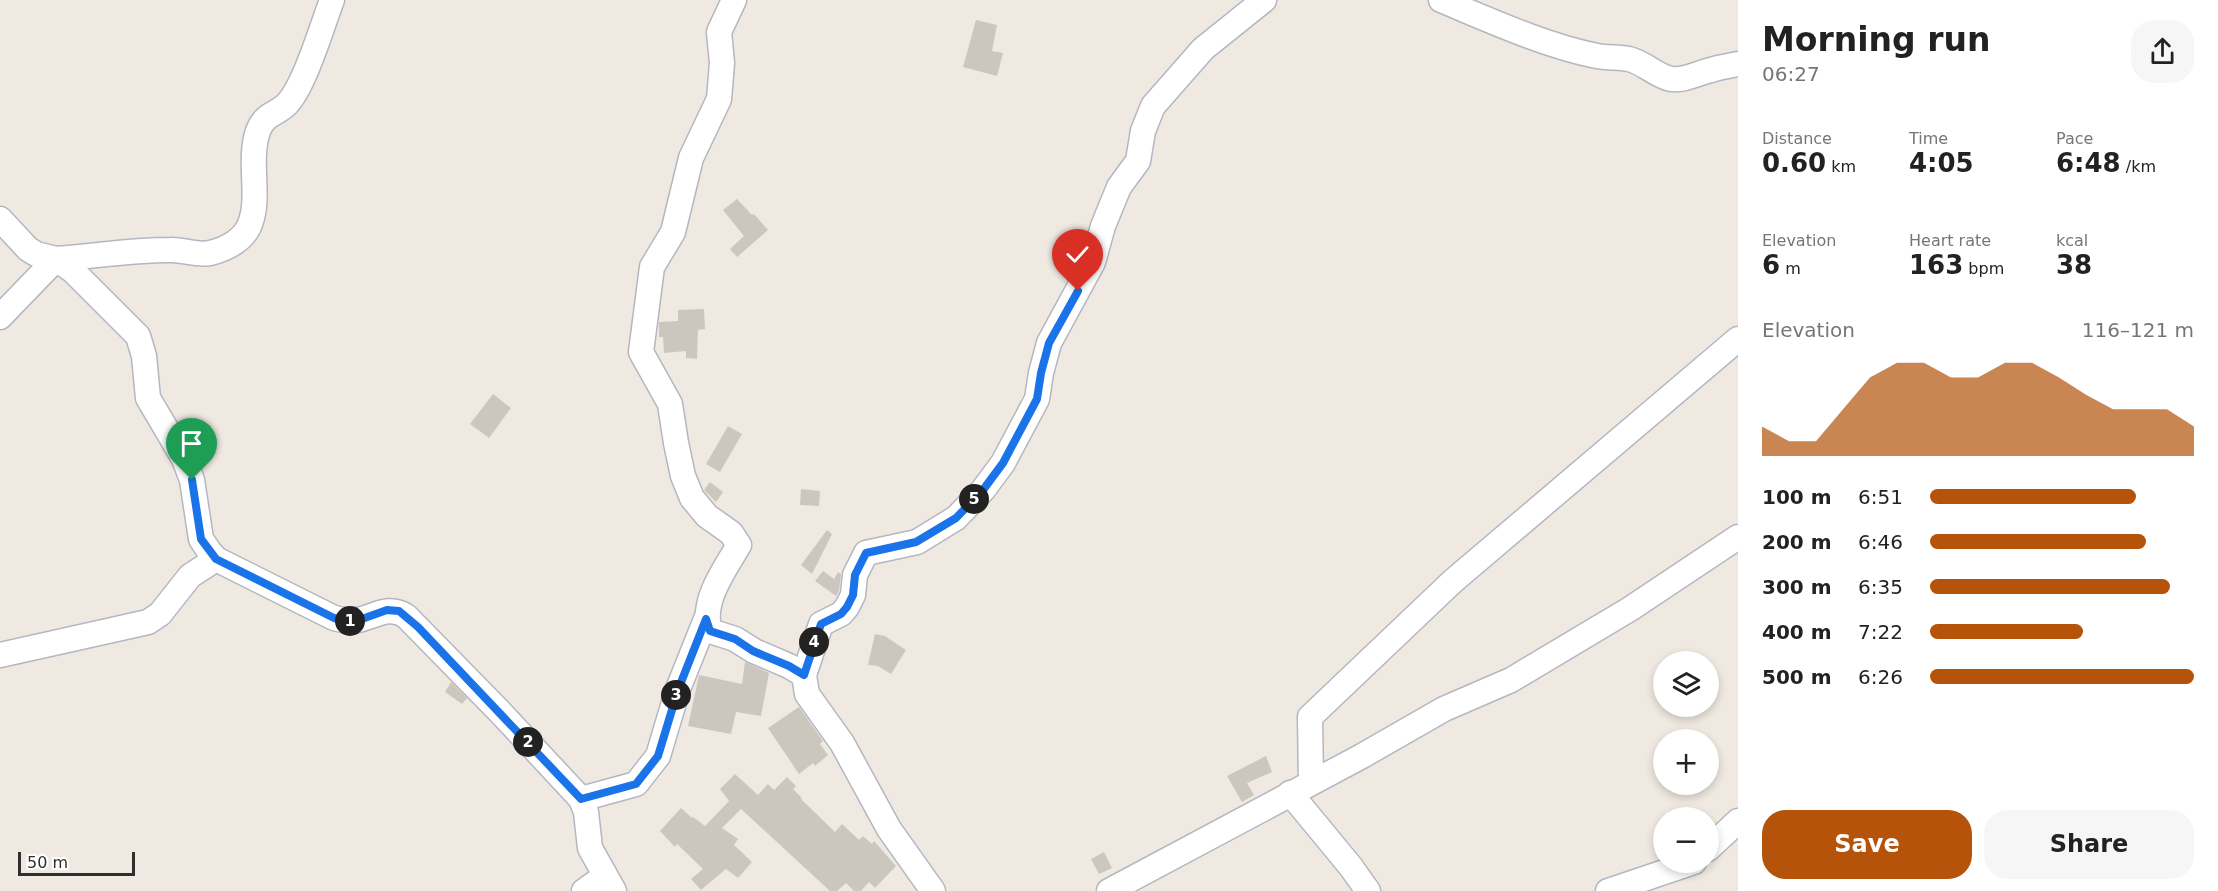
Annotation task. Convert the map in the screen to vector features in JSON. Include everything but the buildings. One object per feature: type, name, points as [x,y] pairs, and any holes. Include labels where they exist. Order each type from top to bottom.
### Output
[{"type":"street","points":[[0,219],[28,249],[36,254],[56,259],[172,249],[194,254],[208,254],[225,248],[239,239],[248,231],[252,219],[255,141],[259,129],[266,116],[286,105],[301,82],[332,0]]},
{"type":"street","points":[[581,799],[636,784],[658,756],[678,690],[719,581],[739,545],[731,533],[707,516],[692,498],[683,476],[670,404],[641,351],[652,267],[672,232],[691,158],[719,99],[722,63],[719,32],[734,0]]},
{"type":"street","points":[[933,891],[889,829],[842,743],[807,694],[804,675],[821,624],[841,614],[847,607],[853,595],[855,575],[866,553],[916,542],[956,518],[983,490],[1003,463],[1037,399],[1049,343],[1093,262],[1103,226],[1119,187],[1138,161],[1143,130],[1153,106],[1203,49],[1264,0]]},
{"type":"street","points":[[1441,0],[1503,26],[1570,48],[1598,56],[1627,59],[1644,64],[1658,74],[1671,79],[1686,78],[1738,64]]},
{"type":"street","points":[[0,317],[56,259]]},
{"type":"street","points":[[56,259],[74,271],[138,336],[144,356],[148,398],[184,459],[192,480],[201,539],[216,559],[334,618],[347,621],[359,620],[387,610],[399,611],[426,635],[581,799],[586,812],[590,848],[610,884],[584,891]]},
{"type":"street","points":[[1311,782],[1310,717],[1453,581],[1738,339]]},
{"type":"street","points":[[1109,891],[1444,709],[1511,680],[1630,609],[1738,537]]},
{"type":"street","points":[[0,655],[148,622],[160,614],[190,576],[216,559]]},
{"type":"street","points":[[706,619],[710,631],[735,639],[753,651],[804,675]]},
{"type":"street","points":[[1290,793],[1368,891]]},
{"type":"street","points":[[1719,839],[1738,821]]},
{"type":"street","points":[[1608,891],[1652,885],[1663,873]]},
{"type":"route","points":[[192,480],[201,539],[216,559],[334,618],[347,621],[359,620],[387,610],[399,611],[418,627],[581,799],[636,784],[658,756],[678,690],[706,619],[710,631],[735,639],[753,651],[804,675],[821,624],[841,614],[847,607],[853,595],[855,575],[866,553],[916,542],[956,518],[983,490],[1003,463],[1037,399],[1049,343],[1078,291]]}]
